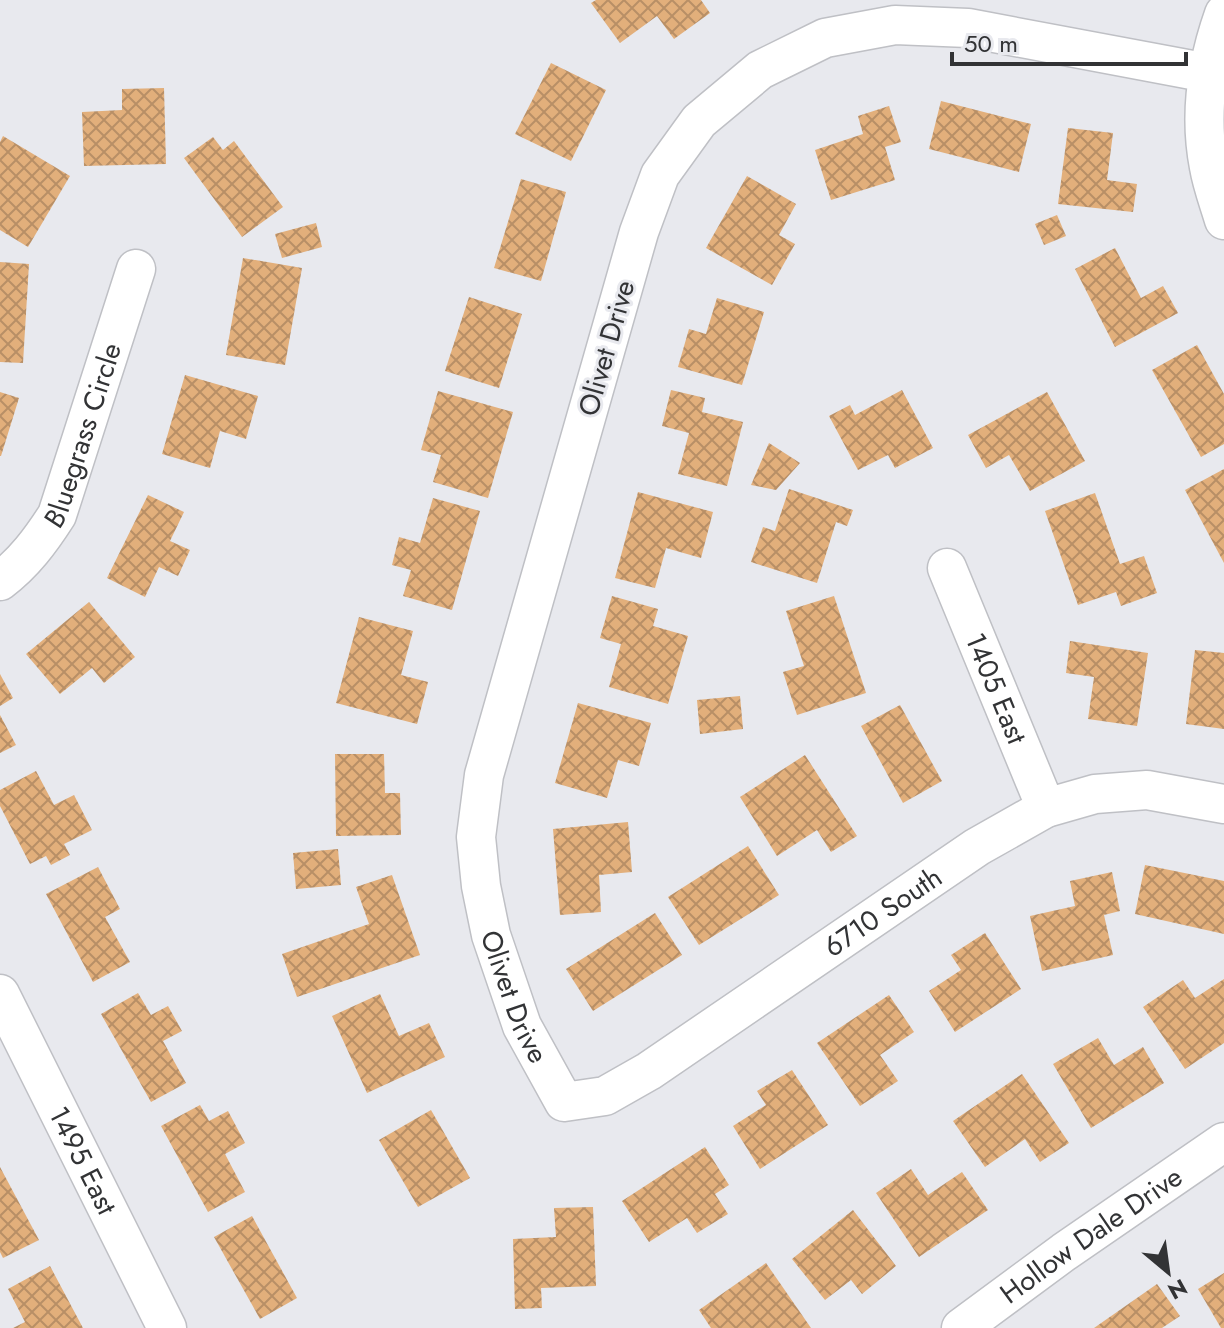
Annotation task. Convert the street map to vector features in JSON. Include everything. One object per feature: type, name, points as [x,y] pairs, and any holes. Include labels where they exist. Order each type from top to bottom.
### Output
[{"type":"street","points":[[1224,14],[1208,73],[1205,123],[1209,167],[1224,220]]},
{"type":"street","name":"Olivet Drive","points":[[564,1102],[522,1026],[491,935],[481,886],[476,837],[484,775],[639,232],[660,175],[699,121],[760,70],[825,38],[895,25],[968,28],[1208,73]]},
{"type":"street","name":"Bluegrass Circle","points":[[0,581],[32,551],[57,515],[136,269]]},
{"type":"street","name":"1405 East","points":[[947,568],[1046,808]]},
{"type":"street","name":"6710 South","points":[[564,1102],[605,1096],[649,1071],[977,847],[1046,808],[1095,794],[1147,790],[1224,804]]},
{"type":"street","name":"1495 East","points":[[0,994],[167,1328]]},
{"type":"street","name":"Hollow Dale Drive","points":[[961,1328],[1064,1252],[1224,1142]]},
{"type":"building","points":[[596,0],[701,0],[710,13],[674,39],[657,16],[620,43],[591,3]]},
{"type":"building","points":[[551,63],[606,90],[571,161],[515,134]]},
{"type":"building","points":[[164,88],[166,164],[84,166],[82,112],[122,110],[122,89]]},
{"type":"building","points":[[941,101],[1031,124],[1019,172],[929,149]]},
{"type":"building","points":[[889,106],[901,142],[885,147],[895,180],[831,200],[815,150],[863,134],[858,116]]},
{"type":"building","points":[[1068,128],[1113,133],[1107,180],[1137,184],[1133,212],[1058,204]]},
{"type":"building","points":[[3,136],[70,176],[28,247],[0,230],[0,142]]},
{"type":"building","points":[[213,137],[223,150],[234,141],[283,207],[242,237],[184,158]]},
{"type":"building","points":[[747,176],[796,204],[779,235],[795,244],[772,285],[706,248]]},
{"type":"building","points":[[521,179],[566,192],[541,281],[494,268]]},
{"type":"building","points":[[1057,215],[1066,236],[1044,245],[1035,224]]},
{"type":"building","points":[[316,223],[322,247],[282,258],[275,234]]},
{"type":"building","points":[[1115,248],[1141,298],[1163,286],[1178,313],[1115,347],[1075,269]]},
{"type":"building","points":[[243,258],[302,268],[285,365],[226,355]]},
{"type":"building","points":[[0,262],[29,264],[23,363],[0,362]]},
{"type":"building","points":[[469,297],[522,314],[499,388],[445,371]]},
{"type":"building","points":[[717,298],[764,312],[742,385],[678,367],[689,329],[706,334]]},
{"type":"building","points":[[1197,345],[1224,394],[1224,444],[1201,457],[1152,370]]},
{"type":"building","points":[[185,375],[258,396],[246,439],[220,431],[210,468],[162,454]]},
{"type":"building","points":[[671,390],[705,398],[702,412],[743,422],[727,486],[678,474],[689,433],[662,426]]},
{"type":"building","points":[[902,390],[933,448],[895,468],[888,455],[858,470],[829,416],[850,405],[855,415]]},
{"type":"building","points":[[438,391],[513,412],[488,498],[433,482],[441,455],[421,450]]},
{"type":"building","points":[[0,392],[19,398],[1,456],[0,456]]},
{"type":"building","points":[[1047,392],[1085,461],[1030,491],[1009,455],[986,468],[968,435]]},
{"type":"building","points":[[769,443],[800,463],[776,490],[751,485]]},
{"type":"building","points":[[1224,469],[1224,563],[1185,490]]},
{"type":"building","points":[[789,489],[853,510],[847,526],[836,522],[817,583],[751,562],[763,527],[775,531]]},
{"type":"building","points":[[638,492],[713,512],[701,558],[666,548],[655,588],[615,578]]},
{"type":"building","points":[[1095,493],[1120,564],[1144,556],[1157,593],[1121,606],[1116,592],[1078,605],[1045,511]]},
{"type":"building","points":[[148,495],[184,512],[170,541],[190,550],[178,576],[159,567],[145,597],[107,578]]},
{"type":"building","points":[[433,498],[480,511],[452,610],[403,596],[411,570],[392,565],[399,537],[420,543]]},
{"type":"building","points":[[612,596],[658,609],[653,626],[688,636],[668,704],[609,687],[621,644],[600,638]]},
{"type":"building","points":[[834,596],[866,693],[797,715],[783,672],[804,666],[786,611]]},
{"type":"building","points":[[89,602],[135,657],[104,683],[92,668],[60,694],[26,654]]},
{"type":"building","points":[[359,617],[413,631],[401,675],[428,682],[417,724],[336,703]]},
{"type":"building","points":[[1070,641],[1148,653],[1137,726],[1088,719],[1094,677],[1066,673]]},
{"type":"building","points":[[1195,650],[1224,653],[1224,729],[1186,724]]},
{"type":"building","points":[[0,674],[13,698],[0,706]]},
{"type":"building","points":[[740,696],[743,729],[700,734],[697,700]]},
{"type":"building","points":[[578,703],[651,723],[639,766],[618,760],[607,798],[555,783]]},
{"type":"building","points":[[900,705],[942,781],[903,803],[861,726]]},
{"type":"building","points":[[0,715],[16,745],[0,753]]},
{"type":"building","points":[[335,754],[384,754],[385,793],[400,793],[401,835],[336,836]]},
{"type":"building","points":[[805,755],[857,836],[831,852],[817,830],[777,856],[740,797]]},
{"type":"building","points":[[36,771],[54,805],[74,795],[92,830],[64,844],[70,855],[51,865],[46,856],[30,864],[0,806],[0,790]]},
{"type":"building","points":[[628,822],[632,872],[599,875],[601,912],[560,915],[553,829]]},
{"type":"building","points":[[748,846],[779,895],[699,945],[668,897]]},
{"type":"building","points":[[338,849],[341,885],[296,889],[293,853]]},
{"type":"building","points":[[1145,865],[1224,881],[1224,934],[1135,914]]},
{"type":"building","points":[[98,867],[120,909],[105,917],[130,962],[93,982],[46,894]]},
{"type":"building","points":[[1112,872],[1120,911],[1104,915],[1113,955],[1042,971],[1030,916],[1075,906],[1070,881]]},
{"type":"building","points":[[392,875],[420,955],[297,997],[282,954],[369,924],[356,887]]},
{"type":"building","points":[[655,913],[682,955],[593,1011],[566,969]]},
{"type":"building","points":[[985,933],[1021,989],[955,1032],[929,991],[961,970],[951,955]]},
{"type":"building","points":[[1224,979],[1224,1043],[1185,1069],[1143,1007],[1183,980],[1195,998]]},
{"type":"building","points":[[138,993],[151,1015],[168,1006],[182,1031],[163,1041],[186,1083],[151,1102],[101,1014]]},
{"type":"building","points":[[380,994],[399,1036],[429,1023],[445,1057],[367,1093],[332,1016]]},
{"type":"building","points":[[889,995],[914,1032],[880,1055],[898,1081],[860,1106],[817,1043]]},
{"type":"building","points":[[1098,1038],[1114,1065],[1143,1047],[1164,1083],[1091,1128],[1053,1064]]},
{"type":"building","points":[[792,1070],[828,1125],[760,1169],[733,1126],[766,1105],[757,1091]]},
{"type":"building","points":[[1022,1074],[1069,1143],[1040,1162],[1025,1139],[985,1167],[953,1121]]},
{"type":"building","points":[[200,1105],[209,1121],[228,1111],[245,1143],[225,1154],[245,1192],[208,1212],[161,1126]]},
{"type":"building","points":[[431,1110],[470,1178],[418,1207],[379,1140]]},
{"type":"building","points":[[705,1147],[729,1185],[715,1194],[728,1214],[697,1233],[687,1218],[649,1242],[622,1201]]},
{"type":"building","points":[[0,1167],[39,1240],[3,1258],[0,1252]]},
{"type":"building","points":[[911,1169],[928,1195],[962,1172],[988,1210],[919,1257],[876,1193]]},
{"type":"building","points":[[593,1207],[596,1286],[541,1288],[542,1308],[515,1309],[513,1239],[556,1237],[554,1208]]},
{"type":"building","points":[[853,1210],[896,1266],[862,1294],[851,1280],[825,1300],[792,1259]]},
{"type":"building","points":[[252,1216],[297,1298],[260,1319],[214,1237]]},
{"type":"building","points":[[766,1263],[811,1328],[711,1328],[699,1310]]},
{"type":"building","points":[[50,1266],[83,1328],[13,1328],[25,1322],[8,1289]]},
{"type":"building","points":[[1224,1273],[1224,1328],[1221,1328],[1198,1289]]},
{"type":"building","points":[[1157,1284],[1180,1316],[1162,1328],[1094,1328]]}]
